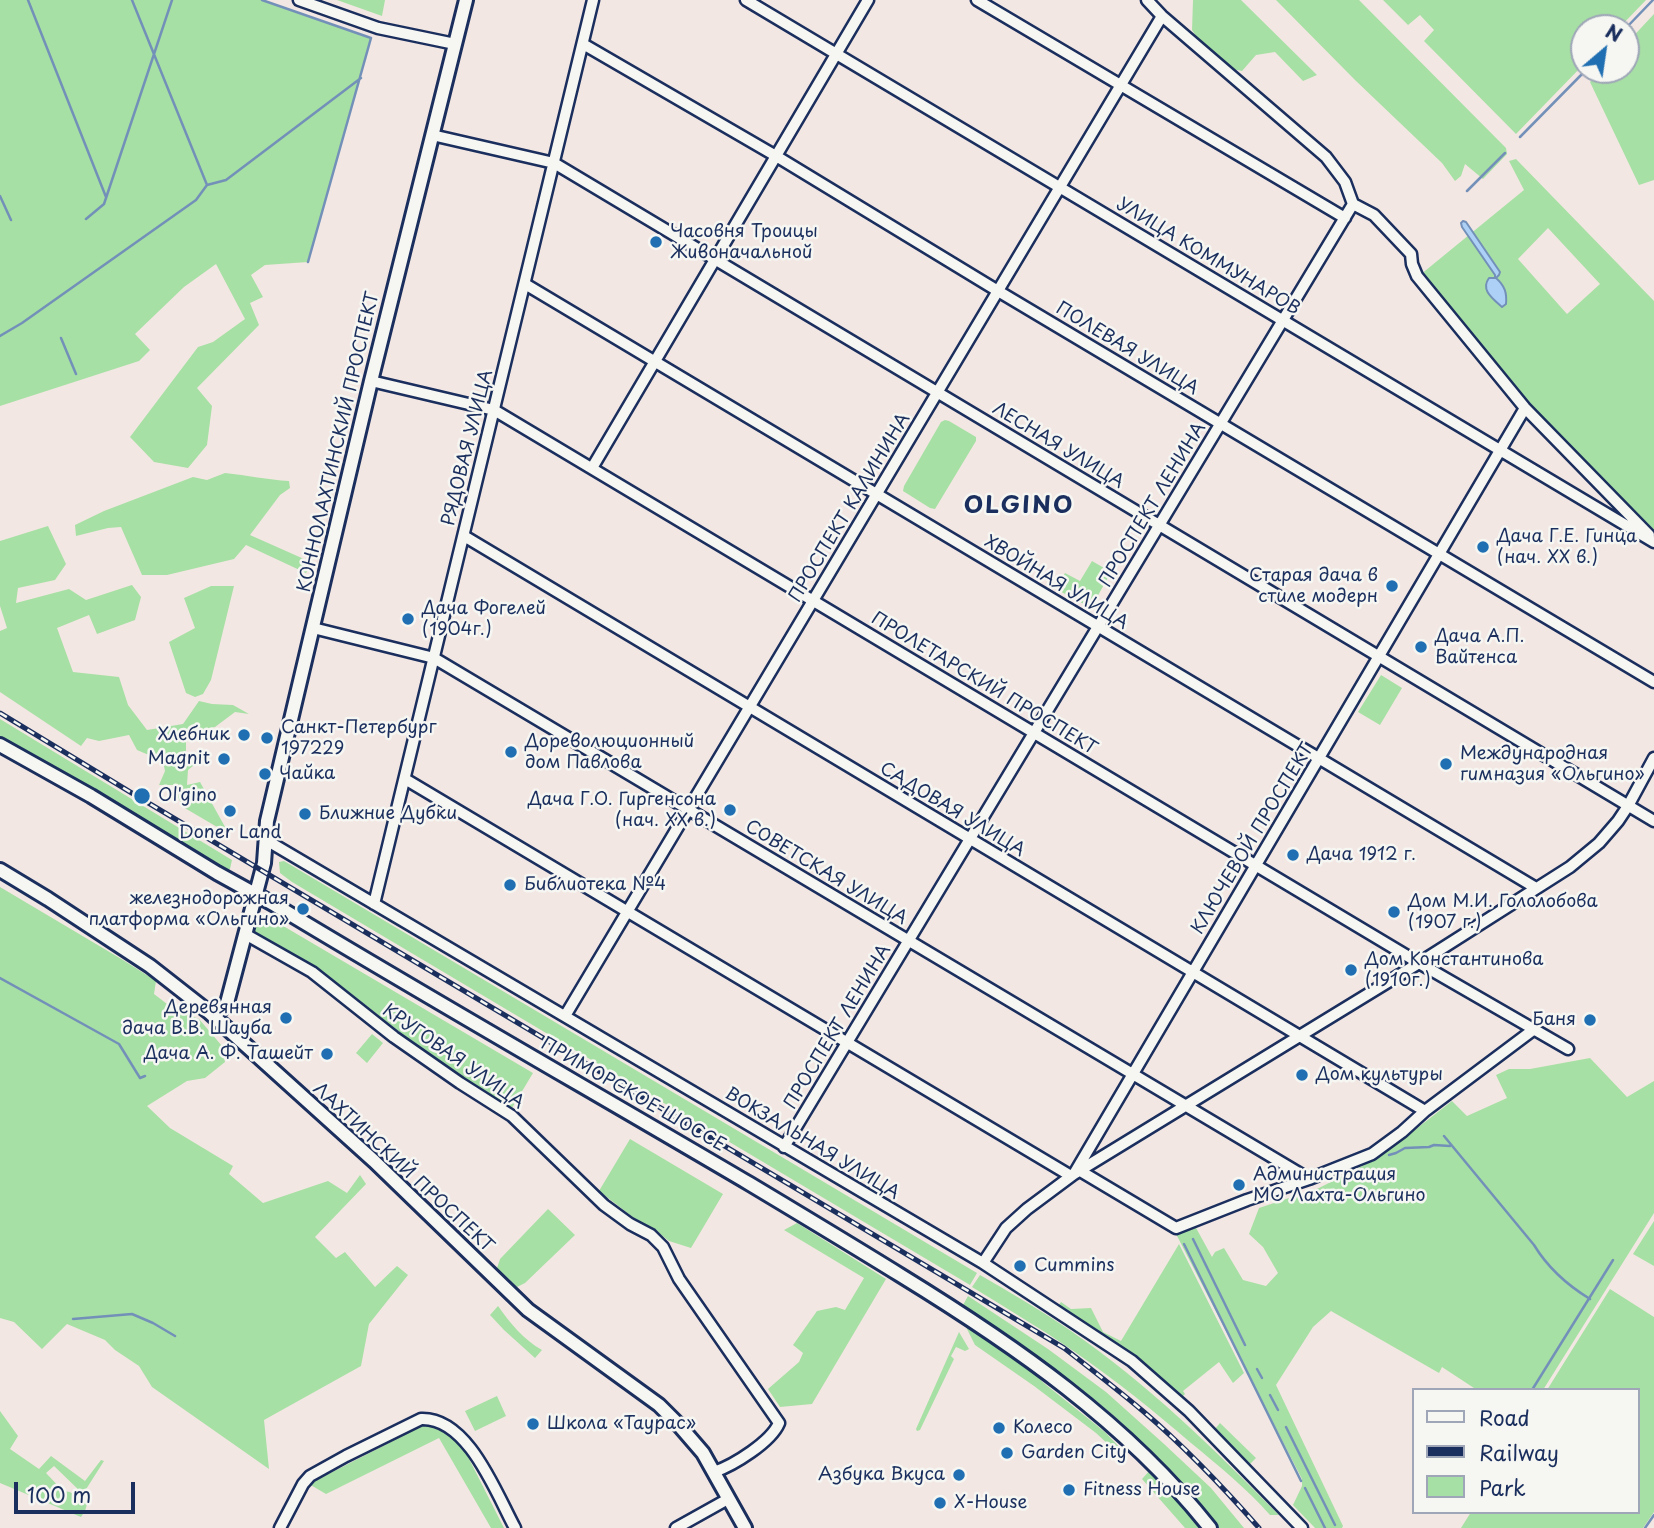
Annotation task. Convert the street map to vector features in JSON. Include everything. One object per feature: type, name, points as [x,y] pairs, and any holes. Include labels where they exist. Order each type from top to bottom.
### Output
[{"type":"main road","name":"КОННОЛАХТИНСКИЙ ПРОСПЕКТ","points":[[210,1013],[216,1013],[227,1003],[264,863],[270,810],[371,381],[466,0]]},
{"type":"main road","name":"ПРИМОРСКОЕ ШОССЕ","points":[[0,745],[827,1230],[960,1312],[1035,1363],[1092,1408],[1151,1463],[1210,1528]]},
{"type":"main road","name":"ЛАХТИНСКИЙ ПРОСПЕКТ","points":[[0,870],[150,966],[210,1013],[374,1161],[528,1310],[659,1405],[694,1441],[745,1528]]},
{"type":"street","points":[[299,0],[378,28],[455,44]]},
{"type":"street","name":"РЯДОВАЯ УЛИЦА","points":[[374,904],[593,0]]},
{"type":"street","name":"УЛИЦА КОММУНАРОВ","points":[[746,0],[1654,541]]},
{"type":"street","points":[[592,468],[868,0]]},
{"type":"street","points":[[977,0],[1345,218]]},
{"type":"street","points":[[1147,0],[1162,16],[1326,157],[1345,182],[1353,204],[1374,215],[1411,254],[1418,276],[1525,408],[1654,541]]},
{"type":"street","name":"ПРОСПЕКТ КАЛИНИНА","points":[[565,1016],[1162,16]]},
{"type":"street","name":"ПОЛЕВАЯ УЛИЦА","points":[[583,44],[776,156],[1654,682]]},
{"type":"street","name":"ЛЕСНАЯ УЛИЦА","points":[[432,135],[554,163],[1654,821]]},
{"type":"street","name":"ПРОСПЕКТ ЛЕНИНА","points":[[784,1147],[1353,204]]},
{"type":"street","name":"ХВОЙНАЯ УЛИЦА","points":[[524,284],[1536,888]]},
{"type":"street","name":"ПРОЛЕТАРСКИЙ ПРОСПЕКТ","points":[[371,381],[494,410],[1419,963],[1568,1049]]},
{"type":"street","name":"КЛЮЧЕВОЙ ПРОСПЕКТ","points":[[983,1263],[1006,1228],[1076,1172],[1525,408]]},
{"type":"street","name":"САДОВАЯ УЛИЦА","points":[[464,536],[1425,1111]]},
{"type":"street","name":"СОВЕТСКАЯ УЛИЦА","points":[[313,628],[434,658],[1309,1179]]},
{"type":"street","points":[[1076,1172],[1300,1037],[1570,867],[1600,843],[1618,821],[1654,758]]},
{"type":"street","points":[[405,779],[847,1042],[1176,1228],[1372,1154],[1533,1030]]},
{"type":"street","name":"ВОКЗАЛЬНАЯ УЛИЦА","points":[[266,840],[983,1263],[1132,1361],[1189,1411],[1302,1528]]},
{"type":"street","name":"КРУГОВАЯ УЛИЦА","points":[[246,934],[312,972],[417,1054],[512,1116],[604,1205],[651,1235],[663,1247],[679,1279],[779,1423],[775,1432],[739,1461],[714,1472]]},
{"type":"street","points":[[280,1528],[310,1476],[421,1419],[431,1419],[444,1424],[465,1441],[478,1458],[515,1528]]},
{"type":"street","points":[[676,1528],[728,1499]]},
{"type":"green space","points":[[0,0],[262,0],[371,38],[308,262],[265,265],[251,275],[263,297],[250,303],[259,325],[197,388],[212,406],[207,445],[188,468],[154,462],[130,437],[198,347],[213,342],[245,319],[216,264],[184,287],[135,334],[150,350],[139,361],[0,406]]},
{"type":"green space","points":[[337,0],[385,0],[382,16]]},
{"type":"green space","points":[[1193,0],[1241,0],[1317,75],[1303,81],[1275,52],[1256,55],[1242,71],[1232,69],[1192,30]]},
{"type":"green space","points":[[1276,0],[1359,0],[1506,148],[1507,154],[1483,179],[1465,164],[1461,176],[1455,181],[1442,163]]},
{"type":"green space","points":[[1383,0],[1646,0],[1632,14],[1570,14],[1570,78],[1516,134],[1424,41],[1434,30],[1420,15],[1408,25]]},
{"type":"green space","points":[[1654,14],[1654,180],[1639,185],[1591,84],[1640,84],[1640,29]]},
{"type":"green space","points":[[1516,159],[1654,301],[1654,536],[1528,406],[1420,275],[1524,190],[1509,161]],"holes":[[[1548,228],[1600,284],[1567,314],[1518,259]]]},
{"type":"green space","points":[[945,420],[976,437],[976,441],[935,509],[903,491],[941,422]]},
{"type":"green space","points":[[225,473],[289,481],[290,488],[280,495],[250,535],[313,563],[306,573],[246,545],[234,559],[167,575],[142,575],[121,527],[76,536],[75,525],[104,511],[193,477],[207,480]]},
{"type":"green space","points":[[48,526],[66,564],[55,580],[18,588],[16,603],[69,589],[86,600],[132,585],[141,597],[135,620],[97,634],[89,615],[57,628],[73,672],[119,677],[128,705],[147,730],[183,724],[199,701],[233,705],[249,714],[235,712],[215,727],[196,730],[186,740],[186,754],[199,761],[188,770],[187,785],[200,782],[229,834],[183,807],[178,797],[181,785],[159,785],[165,771],[163,761],[137,750],[129,735],[99,741],[87,738],[81,746],[0,692],[0,631],[7,628],[0,606],[0,541]]},
{"type":"green space","points":[[1092,561],[1111,572],[1091,608],[1056,589],[1065,573],[1080,581]]},
{"type":"green space","points":[[211,586],[234,586],[211,680],[203,694],[195,697],[186,693],[169,642],[195,628],[184,598]]},
{"type":"green space","points":[[1381,675],[1402,688],[1380,725],[1358,712]]},
{"type":"green space","points":[[0,719],[232,860],[230,869],[222,870],[0,738]]},
{"type":"green space","points":[[284,861],[977,1273],[970,1285],[292,882],[280,873],[279,862]]},
{"type":"green space","points":[[0,887],[156,981],[154,994],[171,1007],[199,1019],[222,1046],[225,1062],[205,1078],[187,1081],[147,1106],[170,1128],[233,1166],[229,1174],[263,1203],[328,1181],[347,1193],[360,1175],[366,1184],[315,1237],[336,1258],[345,1252],[375,1287],[397,1266],[408,1275],[369,1324],[361,1366],[264,1420],[269,1469],[152,1387],[139,1366],[105,1340],[67,1324],[42,1349],[14,1322],[0,1318]]},
{"type":"green space","points":[[268,917],[533,1073],[512,1108],[434,1059],[326,974],[251,934],[253,920]]},
{"type":"green space","points":[[372,1034],[383,1043],[367,1063],[356,1053]]},
{"type":"green space","points":[[1590,1058],[1627,1097],[1654,1081],[1654,1213],[1544,1388],[1474,1388],[1442,1367],[1439,1373],[1331,1311],[1313,1327],[1276,1385],[1343,1526],[1315,1528],[1293,1505],[1302,1486],[1302,1479],[1175,1232],[1195,1226],[1212,1257],[1215,1252],[1224,1248],[1243,1280],[1266,1286],[1278,1273],[1263,1247],[1249,1234],[1259,1208],[1319,1188],[1380,1157],[1452,1101],[1467,1116],[1507,1098],[1496,1075],[1509,1069],[1530,1069]]},
{"type":"green space","points":[[630,1139],[723,1194],[691,1248],[669,1241],[599,1191]]},
{"type":"green space","points":[[548,1209],[575,1235],[525,1283],[517,1287],[497,1268],[500,1259]]},
{"type":"green space","points":[[1654,1221],[1654,1266],[1633,1254]]},
{"type":"green space","points":[[797,1223],[886,1279],[812,1404],[780,1407],[768,1389],[799,1362],[803,1353],[793,1345],[817,1311],[836,1307],[845,1310],[864,1278],[784,1230]]},
{"type":"green space","points":[[1179,1244],[1244,1373],[1233,1383],[1219,1362],[1183,1391],[1185,1394],[1182,1397],[1136,1357],[1058,1306],[1061,1302],[1071,1309],[1091,1308],[1103,1332],[1121,1341]]},
{"type":"green space","points":[[980,1275],[1060,1324],[1126,1372],[1205,1441],[1279,1515],[1270,1515],[1222,1469],[1103,1372],[972,1287]]},
{"type":"green space","points":[[1610,1289],[1654,1317],[1654,1512],[1643,1528],[1461,1528],[1470,1514],[1640,1514],[1640,1388],[1548,1388]]},
{"type":"green space","points":[[968,1296],[1048,1349],[1106,1392],[1211,1488],[1244,1528],[1219,1528],[1176,1477],[1129,1429],[1063,1375],[963,1305]]},
{"type":"green space","points":[[498,1306],[518,1331],[542,1350],[535,1358],[490,1315]]},
{"type":"green space","points":[[968,1325],[1021,1361],[1105,1432],[1124,1452],[1124,1459],[1096,1433],[975,1345],[966,1327]]},
{"type":"green space","points":[[959,1332],[969,1349],[965,1351],[956,1347],[951,1356],[954,1359],[920,1430],[917,1431],[916,1429]]},
{"type":"green space","points":[[497,1396],[506,1416],[475,1431],[465,1411]]},
{"type":"green space","points":[[0,1411],[18,1436],[10,1449],[39,1469],[51,1456],[85,1481],[101,1460],[104,1461],[83,1494],[54,1466],[46,1473],[63,1491],[70,1492],[87,1504],[81,1517],[0,1483]]},
{"type":"green space","points":[[1220,1423],[1256,1458],[1250,1464],[1215,1429]]},
{"type":"green space","points":[[426,1424],[440,1425],[461,1443],[504,1528],[491,1528],[439,1438],[326,1494],[309,1484]]},
{"type":"green space","points":[[1151,1469],[1204,1528],[1185,1528],[1142,1479]]},
{"type":"water","points":[[1463,221],[1500,272],[1496,278],[1506,296],[1506,304],[1502,307],[1486,286],[1489,278],[1495,278],[1495,275],[1462,227]]},
{"type":"waterway","points":[[28,0],[106,197]]},
{"type":"waterway","points":[[0,336],[196,200],[207,185],[132,0]]},
{"type":"waterway","points":[[86,219],[104,204],[172,0]]},
{"type":"waterway","points":[[262,0],[371,38],[308,262]]},
{"type":"waterway","points":[[1640,14],[1653,0]]},
{"type":"waterway","points":[[207,185],[226,180],[361,78]]},
{"type":"waterway","points":[[1520,137],[1572,84]]},
{"type":"waterway","points":[[1467,191],[1505,153]]},
{"type":"waterway","points":[[0,196],[11,220]]},
{"type":"waterway","points":[[61,338],[76,374]]},
{"type":"waterway","points":[[0,978],[119,1044],[140,1078],[145,1076]]},
{"type":"waterway","points":[[1444,1136],[1552,1269],[1590,1299]]},
{"type":"waterway","points":[[1389,1155],[1405,1148],[1450,1146]]},
{"type":"waterway","points":[[1193,1239],[1245,1345]]},
{"type":"waterway","points":[[1184,1244],[1301,1481]]},
{"type":"waterway","points":[[1533,1388],[1613,1260]]},
{"type":"waterway","points":[[73,1319],[132,1314],[175,1336]]},
{"type":"waterway","points":[[1257,1369],[1262,1378]]},
{"type":"waterway","points":[[1270,1395],[1278,1410]]},
{"type":"waterway","points":[[1286,1427],[1335,1525]]},
{"type":"waterway","points":[[1305,1488],[1325,1528]]},
{"type":"waterway","points":[[1645,1528],[1654,1515]]},
{"type":"railway","points":[[0,713],[1064,1348],[1175,1440],[1259,1528]]},
{"type":"place","name":"Часовня Троицы Живоначальной","points":[[656,242]]},
{"type":"place","name":"Дача Г.Е. Гинца (нач. XX в.)","points":[[1483,547]]},
{"type":"place","name":"Старая дача в стиле модерн","points":[[1392,586]]},
{"type":"place","name":"Дача Фогелей (1904г.)","points":[[408,619]]},
{"type":"place","name":"Дача А.П. Вайтенса","points":[[1421,647]]},
{"type":"place","name":"Хлебник","points":[[244,735]]},
{"type":"place","name":"Санкт-Петербург 197229","points":[[267,738]]},
{"type":"place","name":"Дореволюционный дом Павлова","points":[[511,752]]},
{"type":"place","name":"Magnit","points":[[224,759]]},
{"type":"place","name":"Международная гимназия «Ольгино»","points":[[1446,764]]},
{"type":"place","name":"Чайка","points":[[265,774]]},
{"type":"place","name":"Ol'gino","points":[[142,796]]},
{"type":"place","name":"Дача Г.О. Гиргенсона (нач. XX в.)","points":[[730,810]]},
{"type":"place","name":"Doner Land","points":[[230,811]]},
{"type":"place","name":"Ближние Дубки","points":[[305,814]]},
{"type":"place","name":"Дача 1912 г.","points":[[1293,855]]},
{"type":"place","name":"Библиотека №4","points":[[510,885]]},
{"type":"place","name":"железнодорожная платформа «Ольгино»","points":[[303,909]]},
{"type":"place","name":"Дом М.И. Гололобова (1907 г.)","points":[[1394,912]]},
{"type":"place","name":"Дом Константинова (1910г.)","points":[[1351,970]]},
{"type":"place","name":"Деревянная дача В.В. Шауба","points":[[286,1018]]},
{"type":"place","name":"Баня","points":[[1590,1020]]},
{"type":"place","name":"Дача А. Ф. Ташейт","points":[[327,1054]]},
{"type":"place","name":"Дом культуры","points":[[1302,1075]]},
{"type":"place","name":"Администрация МО Лахта-Ольгино","points":[[1239,1185]]},
{"type":"place","name":"Cummins","points":[[1020,1266]]},
{"type":"place","name":"Школа «Таурас»","points":[[533,1424]]},
{"type":"place","name":"Колесо","points":[[999,1428]]},
{"type":"place","name":"Garden City","points":[[1007,1453]]},
{"type":"place","name":"Азбука Вкуса","points":[[959,1475]]},
{"type":"place","name":"Fitness House","points":[[1069,1490]]},
{"type":"place","name":"X-House","points":[[940,1503]]},
{"type":"district","name":"OLGINO","points":[[1019,506]]}]
